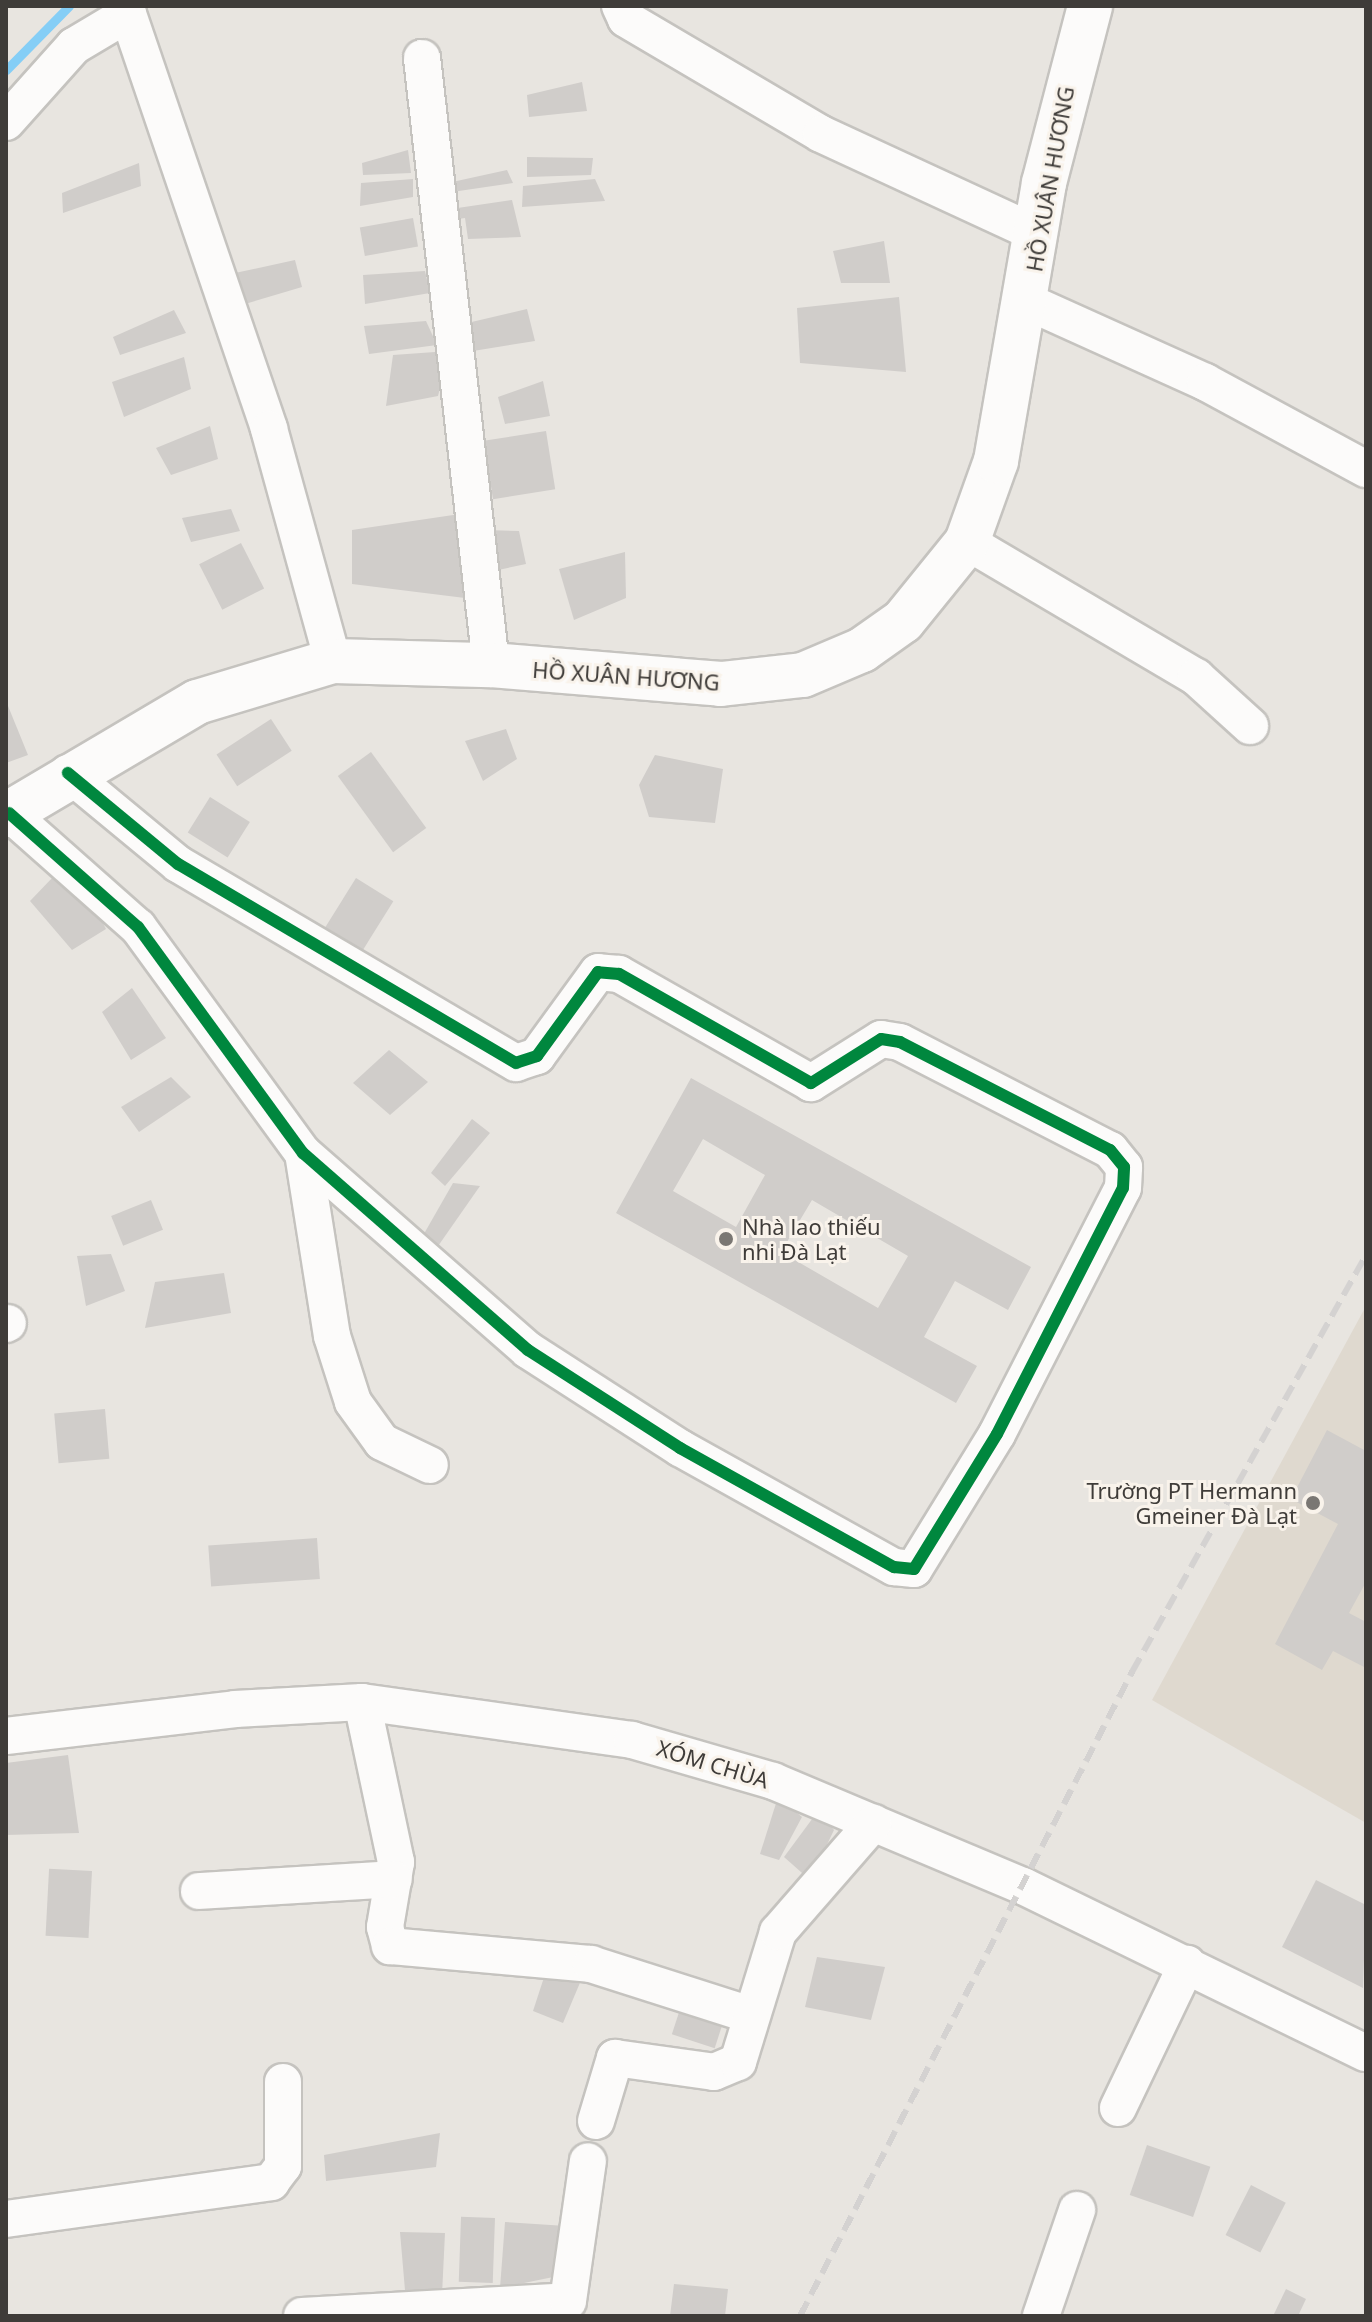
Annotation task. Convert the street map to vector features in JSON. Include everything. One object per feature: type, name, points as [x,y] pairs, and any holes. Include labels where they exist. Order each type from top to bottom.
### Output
[{"type":"main road","name":"HỒ XUÂN HƯƠNG","points":[[8,814],[68,773],[197,702],[333,661],[491,665],[721,684],[803,675],[862,650],[903,621],[967,542],[996,461],[1028,302],[1037,234],[1090,6]]},
{"type":"street","points":[[620,6],[626,19],[821,134],[1037,234]]},
{"type":"street","points":[[6,122],[74,46],[128,14],[269,429],[333,661]]},
{"type":"street","points":[[422,58],[491,665]]},
{"type":"street","points":[[1028,302],[1205,382],[1366,469]]},
{"type":"street","points":[[967,542],[1196,677],[1250,726]]},
{"type":"street","points":[[8,814],[138,927],[303,1153],[528,1350],[680,1448],[894,1567],[914,1569],[997,1434],[1123,1188],[1124,1167],[1110,1150],[900,1042],[881,1039],[811,1083],[619,974],[598,972],[537,1056],[516,1063],[178,864],[68,773]]},
{"type":"street","points":[[303,1153],[332,1336],[353,1402],[382,1442],[430,1465]]},
{"type":"street","points":[[362,1702],[391,1829],[394,1879],[385,1927],[390,1946],[591,1964],[751,2015]]},
{"type":"street","name":"XÓM CHÙA","points":[[6,1736],[235,1709],[362,1702],[683,1752],[873,1823],[1187,1964],[1366,2053]]},
{"type":"street","points":[[596,2121],[615,2058],[723,2071],[738,2062],[778,1932],[873,1823]]},
{"type":"street","points":[[199,1891],[394,1879]]},
{"type":"street","points":[[1118,2108],[1187,1964]]},
{"type":"street","points":[[6,2219],[271,2182],[283,2166],[283,2082]]},
{"type":"street","points":[[302,2316],[568,2301],[588,2161]]},
{"type":"street","points":[[1041,2316],[1077,2210]]},
{"type":"shaded area","name":"Trường PT Hermann Gmeiner Đà Lạt","points":[[1366,1306],[1366,1823],[1152,1700]]},
{"type":"building","points":[[582,82],[587,111],[529,117],[527,95]]},
{"type":"building","points":[[408,150],[411,173],[363,175],[362,163]]},
{"type":"building","points":[[527,157],[593,158],[591,175],[527,177]]},
{"type":"building","points":[[139,163],[141,186],[63,213],[62,193]]},
{"type":"building","points":[[507,170],[513,183],[445,193],[443,184]]},
{"type":"building","points":[[413,179],[413,197],[360,206],[361,183]]},
{"type":"building","points":[[595,179],[605,201],[522,207],[523,186]]},
{"type":"building","points":[[512,200],[521,237],[468,239],[465,218],[445,221],[444,210]]},
{"type":"building","points":[[413,218],[418,247],[365,256],[360,227]]},
{"type":"building","points":[[884,241],[890,283],[841,283],[833,251]]},
{"type":"building","points":[[295,260],[302,287],[235,307],[235,273]]},
{"type":"building","points":[[425,271],[430,293],[365,304],[363,275]]},
{"type":"building","points":[[899,297],[906,372],[800,363],[797,308]]},
{"type":"building","points":[[527,309],[535,341],[473,351],[463,324]]},
{"type":"building","points":[[174,310],[186,333],[120,355],[113,337]]},
{"type":"building","points":[[426,321],[437,345],[369,354],[364,326]]},
{"type":"building","points":[[449,351],[438,396],[386,406],[393,355]]},
{"type":"building","points":[[184,357],[191,389],[124,417],[112,382]]},
{"type":"building","points":[[543,381],[550,416],[505,424],[498,397]]},
{"type":"building","points":[[210,426],[218,459],[171,475],[156,448]]},
{"type":"building","points":[[546,431],[555,489],[493,499],[484,441]]},
{"type":"building","points":[[231,509],[240,531],[191,542],[182,518]]},
{"type":"building","points":[[460,514],[465,598],[352,584],[352,530]]},
{"type":"building","points":[[486,530],[519,531],[526,564],[484,573]]},
{"type":"building","points":[[241,543],[264,588],[222,610],[199,564]]},
{"type":"building","points":[[625,552],[626,598],[574,620],[559,569]]},
{"type":"building","points":[[6,701],[28,755],[6,763]]},
{"type":"building","points":[[271,719],[292,751],[237,786],[216,754]]},
{"type":"building","points":[[506,729],[517,759],[483,781],[465,741]]},
{"type":"building","points":[[371,752],[426,828],[393,852],[338,776]]},
{"type":"building","points":[[655,755],[723,769],[715,823],[649,817],[639,785]]},
{"type":"building","points":[[210,797],[250,822],[228,858],[188,833]]},
{"type":"building","points":[[54,876],[87,892],[106,929],[72,950],[30,901]]},
{"type":"building","points":[[356,878],[393,901],[362,952],[324,929]]},
{"type":"building","points":[[132,988],[166,1038],[131,1060],[102,1012]]},
{"type":"building","points":[[389,1050],[428,1082],[390,1115],[353,1083]]},
{"type":"building","points":[[171,1077],[191,1097],[139,1132],[121,1107]]},
{"type":"building","name":"Nhà lao thiếu nhi Đà Lạt","points":[[691,1078],[1031,1267],[1008,1310],[955,1281],[924,1337],[977,1366],[956,1403],[616,1213]],"holes":[[[703,1139],[765,1175],[736,1227],[673,1191]],[[812,1200],[908,1256],[878,1308],[781,1252]]]},
{"type":"building","points":[[472,1119],[490,1133],[445,1186],[431,1173]]},
{"type":"building","points":[[453,1183],[480,1186],[436,1249],[421,1239]]},
{"type":"building","points":[[151,1200],[163,1230],[123,1246],[111,1216]]},
{"type":"building","points":[[111,1254],[125,1291],[86,1306],[77,1256]]},
{"type":"building","points":[[224,1273],[231,1313],[145,1328],[155,1282]]},
{"type":"building","points":[[105,1409],[109,1459],[59,1463],[54,1413]]},
{"type":"building","points":[[1327,1430],[1366,1451],[1366,1582],[1349,1613],[1366,1622],[1366,1668],[1333,1651],[1322,1670],[1275,1644],[1338,1524],[1291,1499]]},
{"type":"building","points":[[317,1538],[320,1579],[211,1587],[208,1546]]},
{"type":"building","points":[[68,1755],[79,1833],[6,1835],[6,1763]]},
{"type":"building","points":[[778,1797],[802,1817],[779,1860],[760,1854]]},
{"type":"building","points":[[818,1811],[834,1830],[810,1880],[784,1857]]},
{"type":"building","points":[[49,1869],[92,1871],[88,1938],[46,1936]]},
{"type":"building","points":[[1316,1880],[1366,1905],[1363,1988],[1282,1947]]},
{"type":"building","points":[[817,1957],[885,1967],[871,2020],[805,2007]]},
{"type":"building","points":[[549,1962],[582,1978],[563,2023],[533,2011]]},
{"type":"building","points":[[683,2000],[726,2014],[715,2048],[672,2034]]},
{"type":"building","points":[[440,2133],[436,2167],[326,2181],[324,2155]]},
{"type":"building","points":[[1147,2145],[1210,2167],[1193,2217],[1130,2195]]},
{"type":"building","points":[[1251,2185],[1286,2203],[1260,2253],[1226,2235]]},
{"type":"building","points":[[461,2217],[495,2218],[493,2283],[459,2282]]},
{"type":"building","points":[[505,2222],[566,2226],[568,2274],[500,2288]]},
{"type":"building","points":[[400,2232],[445,2233],[442,2295],[406,2302]]},
{"type":"building","points":[[674,2284],[728,2289],[725,2316],[670,2316]]},
{"type":"building","points":[[1286,2289],[1306,2299],[1298,2316],[1273,2316]]},
{"type":"waterway","points":[[6,70],[69,6]]},
{"type":"railway","points":[[800,2316],[1132,1672],[1366,1255]]},
{"type":"cycle path","points":[[9,813],[138,927],[303,1153],[528,1350],[680,1448],[894,1567],[914,1569],[997,1434],[1123,1188],[1124,1167],[1110,1150],[900,1042],[881,1039],[811,1083],[619,974],[598,972],[537,1056],[516,1063],[178,864],[68,773]]},
{"type":"place","name":"Nhà lao thiếu nhi Đà Lạt","points":[[726,1239]]},
{"type":"place","name":"Trường PT Hermann Gmeiner Đà Lạt","points":[[1313,1503]]}]
